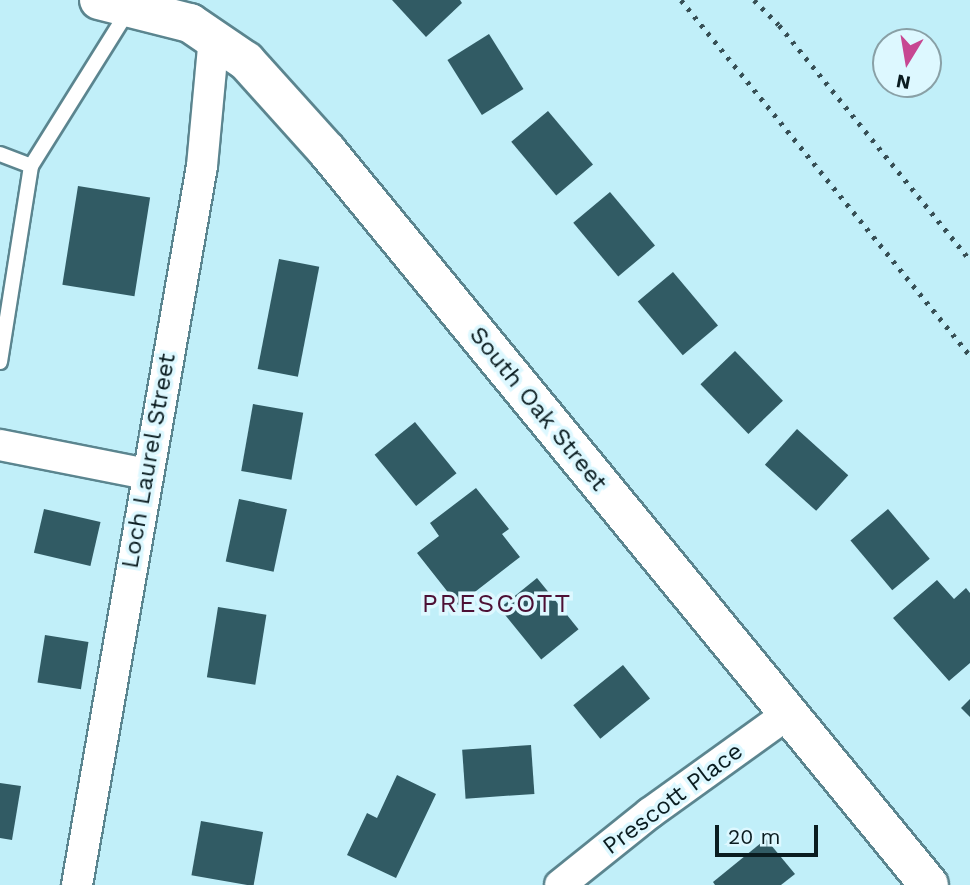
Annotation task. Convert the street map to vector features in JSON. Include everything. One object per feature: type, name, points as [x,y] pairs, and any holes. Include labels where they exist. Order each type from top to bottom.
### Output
[{"type":"main road","name":"South Oak Street","points":[[114,3],[190,23],[246,61],[327,151],[929,885]]},
{"type":"street","name":"Loch Laurel Street","points":[[77,885],[146,474],[202,166],[214,37]]},
{"type":"street","points":[[0,445],[146,474]]},
{"type":"street","name":"Prescott Place","points":[[560,885],[650,813],[788,714]]},
{"type":"lane","points":[[0,362],[7,279],[31,166],[114,3]]},
{"type":"lane","points":[[0,154],[31,166]]},
{"type":"building","points":[[392,0],[460,0],[462,3],[426,37]]},
{"type":"building","points":[[489,34],[523,89],[482,115],[447,60]]},
{"type":"building","points":[[548,111],[593,165],[556,195],[511,142]]},
{"type":"building","points":[[78,186],[150,197],[134,296],[62,285]]},
{"type":"building","points":[[610,192],[655,246],[618,276],[573,223]]},
{"type":"building","points":[[279,259],[319,267],[298,377],[258,369]]},
{"type":"building","points":[[673,272],[718,326],[683,355],[638,302]]},
{"type":"building","points":[[735,351],[783,401],[748,434],[700,384]]},
{"type":"building","points":[[253,404],[303,413],[291,480],[241,471]]},
{"type":"building","points":[[415,422],[457,473],[416,506],[375,455]]},
{"type":"building","points":[[797,429],[848,475],[816,511],[765,465]]},
{"type":"building","points":[[476,488],[509,529],[502,534],[520,557],[458,605],[417,553],[439,536],[430,523]]},
{"type":"building","points":[[239,499],[287,509],[274,572],[226,562]]},
{"type":"building","points":[[44,509],[101,522],[90,566],[34,553]]},
{"type":"building","points":[[888,509],[930,559],[892,590],[850,540]]},
{"type":"building","points":[[537,578],[579,629],[541,659],[500,608]]},
{"type":"building","points":[[937,580],[954,599],[966,588],[970,593],[970,663],[949,681],[893,618]]},
{"type":"building","points":[[218,607],[266,615],[255,685],[207,677]]},
{"type":"building","points":[[45,635],[88,642],[81,689],[37,682]]},
{"type":"building","points":[[623,665],[650,698],[600,739],[573,705]]},
{"type":"building","points":[[970,699],[970,717],[961,708]]},
{"type":"building","points":[[531,745],[534,794],[466,799],[462,750]]},
{"type":"building","points":[[397,775],[436,794],[396,878],[347,855],[367,813],[377,818]]},
{"type":"building","points":[[0,783],[21,786],[12,840],[0,838]]},
{"type":"building","points":[[201,821],[263,832],[254,885],[191,875]]},
{"type":"building","points":[[766,839],[795,874],[781,885],[715,885],[713,882]]},
{"type":"railway","points":[[681,0],[970,355]]},
{"type":"railway","points":[[754,0],[779,25],[970,260]]},
{"type":"district","name":"PRESCOTT","points":[[497,604]]}]
